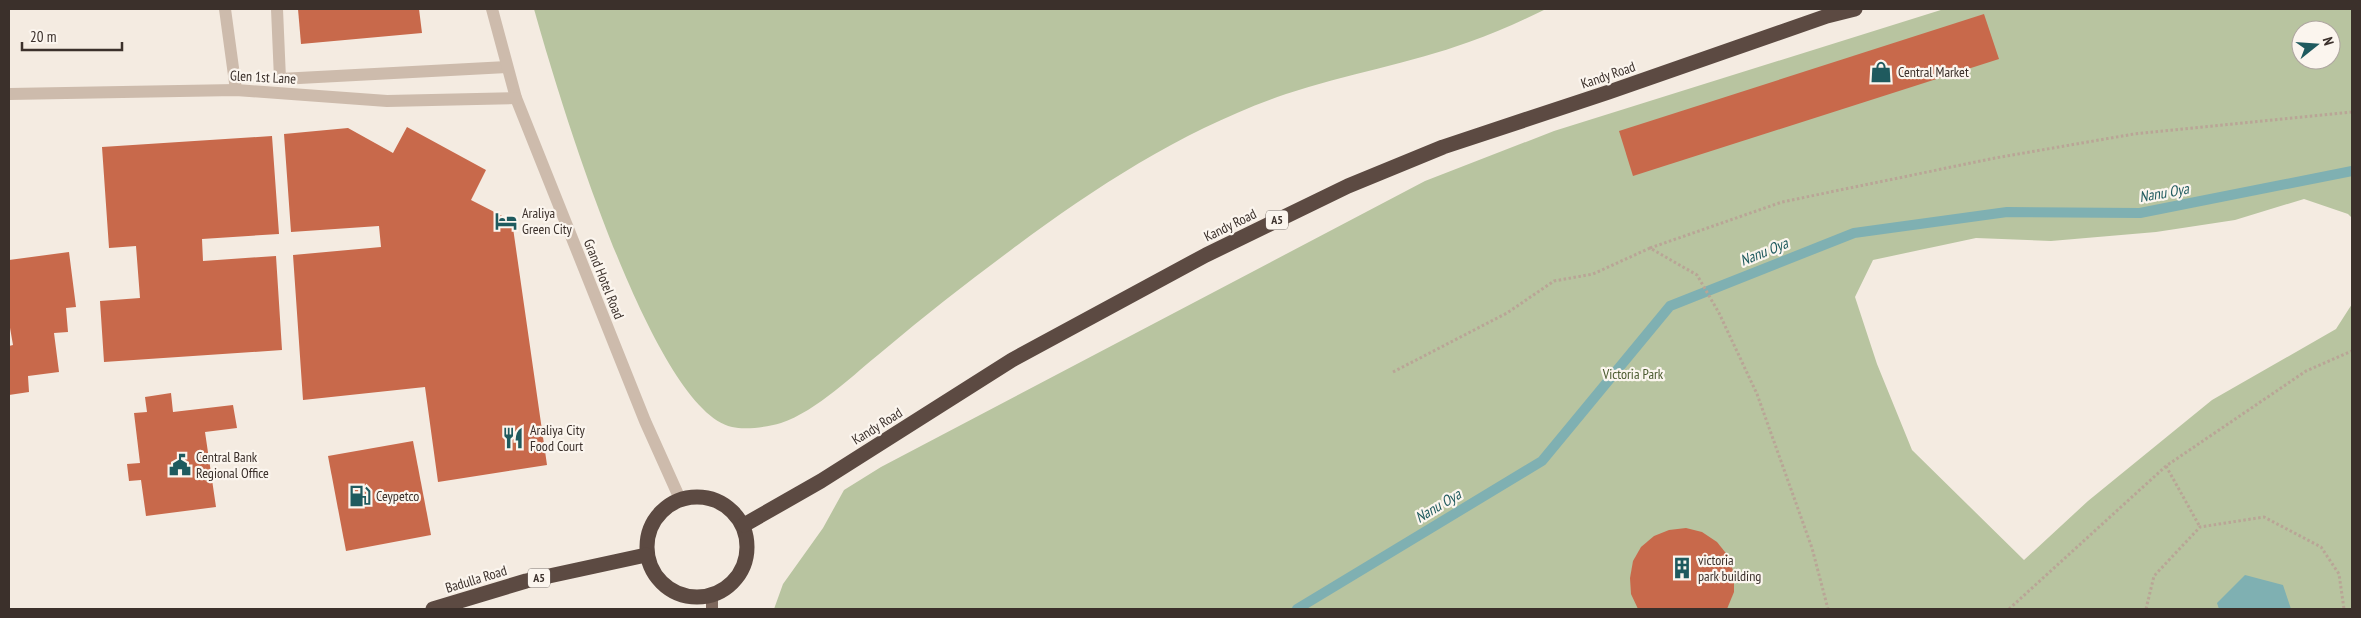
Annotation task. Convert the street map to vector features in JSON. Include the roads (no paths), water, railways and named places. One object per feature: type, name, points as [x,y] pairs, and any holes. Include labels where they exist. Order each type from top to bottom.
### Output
[{"type":"highway","name":"Kandy Road","points":[[744,526],[821,481],[1012,360],[1206,255],[1339,190],[1443,147],[1609,92],[1826,16],[1855,9]]},
{"type":"highway","points":[[703,497],[730,507],[744,526],[748,554],[736,580],[712,603],[685,597],[660,583],[646,555],[648,531],[662,509],[680,500],[703,497]]},
{"type":"highway","name":"Badulla Road","points":[[433,609],[526,581],[646,555]]},
{"type":"street","points":[[225,9],[236,90]]},
{"type":"street","points":[[277,9],[280,79],[507,67]]},
{"type":"street","name":"Grand Hotel Road","points":[[492,9],[516,98],[645,421],[680,500]]},
{"type":"street","name":"Glen 1st Lane","points":[[9,94],[236,90],[387,101],[516,98]]},
{"type":"water","points":[[2245,575],[2283,585],[2291,609],[2219,609],[2217,603]]},
{"type":"waterway","name":"Nanu Oya","points":[[1297,609],[1542,461],[1670,306],[1854,233],[2007,212],[2140,213],[2352,171]]},
{"type":"place","name":"Central Market","points":[[1881,72]]},
{"type":"place","name":"Araliya Green City","points":[[506,221]]},
{"type":"place","name":"Araliya City Food Court","points":[[513,438]]},
{"type":"place","name":"Central Bank Regional Office","points":[[180,465]]},
{"type":"place","name":"Ceypetco","points":[[360,496]]},
{"type":"place","name":"victoria park building","points":[[1682,568]]},
{"type":"park label","name":"Victoria Park","points":[[1633,374]]}]
